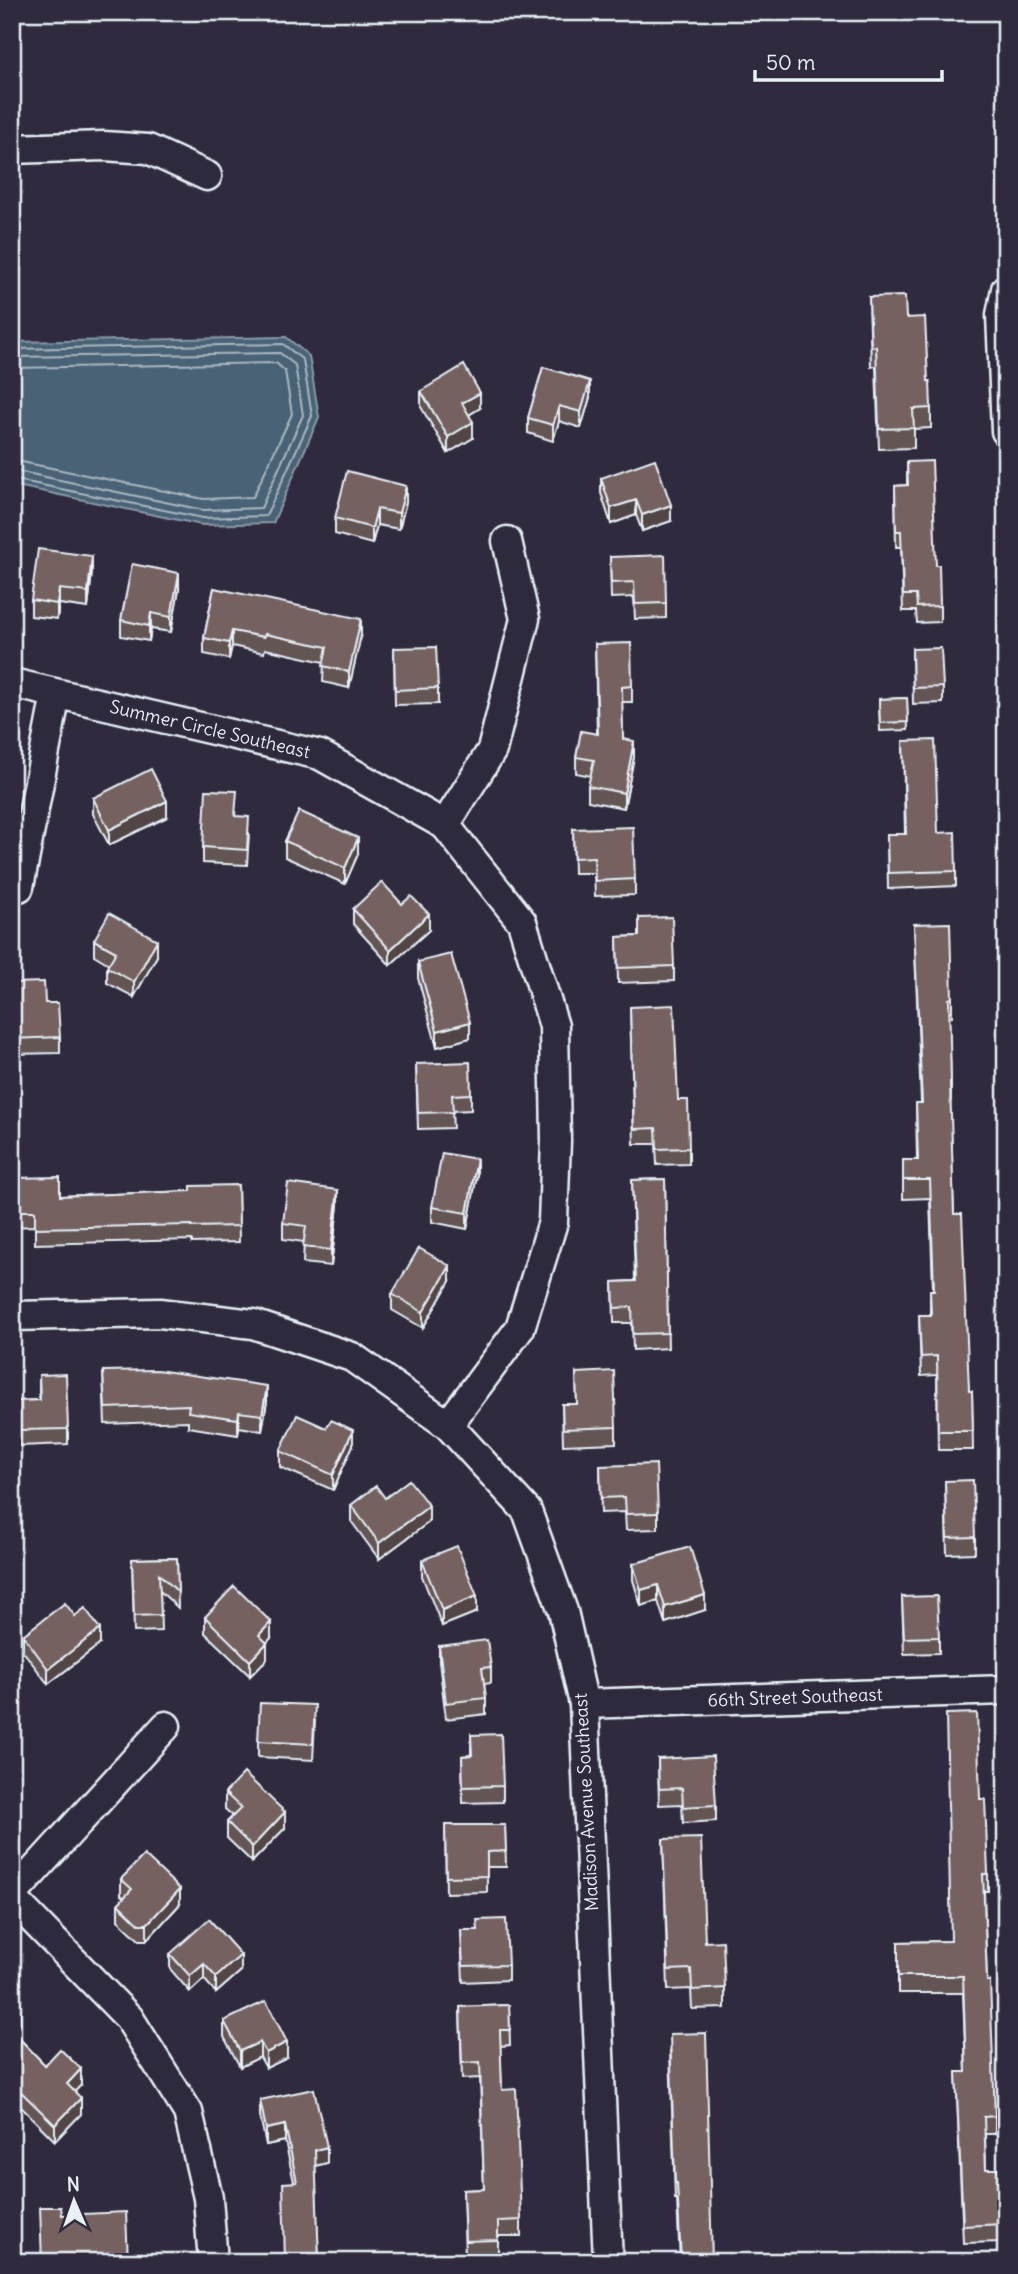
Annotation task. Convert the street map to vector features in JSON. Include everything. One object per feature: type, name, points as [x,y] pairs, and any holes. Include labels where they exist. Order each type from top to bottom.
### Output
[{"type":"street","points":[[12,149],[104,146],[148,149],[207,176]]},
{"type":"street","points":[[1006,289],[1001,315],[1006,431]]},
{"type":"street","points":[[445,825],[492,750],[525,620],[507,541]]},
{"type":"street","name":"Summer Circle Southeast","points":[[12,683],[320,755],[445,825],[522,922],[554,1026],[556,1141],[553,1222],[520,1328],[448,1424]]},
{"type":"street","points":[[19,887],[56,694]]},
{"type":"street","name":"Madison Avenue Southeast","points":[[12,1316],[160,1313],[253,1324],[352,1357],[448,1424],[527,1511],[563,1611],[584,1704],[608,2262]]},
{"type":"street","name":"66th Street Southeast","points":[[584,1704],[1006,1690]]},
{"type":"street","points":[[166,1726],[12,1896],[129,2018],[188,2112],[208,2198],[213,2262]]},
{"type":"water","points":[[286,337],[309,356],[319,417],[273,523],[202,525],[12,485],[12,342]]},
{"type":"building","points":[[905,296],[906,318],[925,317],[931,408],[913,409],[914,428],[879,429],[876,346],[871,347],[869,297]]},
{"type":"building","points":[[464,365],[480,393],[462,403],[473,422],[448,437],[421,391]]},
{"type":"building","points":[[543,367],[590,381],[581,412],[559,406],[553,425],[528,418]]},
{"type":"building","points":[[655,459],[671,505],[642,515],[636,500],[611,508],[601,478]]},
{"type":"building","points":[[932,461],[940,606],[917,607],[916,595],[903,595],[901,531],[896,531],[895,486],[908,485],[907,462]]},
{"type":"building","points":[[347,471],[406,486],[399,513],[377,509],[372,528],[335,518]]},
{"type":"building","points":[[38,549],[92,556],[88,592],[59,589],[57,604],[31,600]]},
{"type":"building","points":[[665,555],[666,603],[635,604],[634,582],[611,583],[610,557]]},
{"type":"building","points":[[132,564],[179,573],[171,617],[151,613],[149,626],[121,620]]},
{"type":"building","points":[[214,588],[361,619],[349,672],[323,666],[327,647],[265,634],[264,637],[232,631],[229,643],[204,638]]},
{"type":"building","points":[[631,643],[632,686],[622,687],[623,739],[634,741],[624,793],[588,786],[594,760],[576,757],[581,731],[598,734],[595,644]]},
{"type":"building","points":[[436,647],[438,688],[395,690],[394,648]]},
{"type":"building","points":[[941,648],[943,687],[913,688],[912,649]]},
{"type":"building","points":[[907,698],[908,722],[880,723],[879,699]]},
{"type":"building","points":[[935,740],[938,833],[955,832],[956,871],[888,873],[887,834],[906,834],[903,741]]},
{"type":"building","points":[[151,769],[167,801],[109,830],[93,798]]},
{"type":"building","points":[[206,790],[237,791],[235,816],[249,817],[247,850],[203,847]]},
{"type":"building","points":[[299,811],[358,838],[345,868],[285,841]]},
{"type":"building","points":[[633,827],[635,879],[595,881],[594,857],[574,858],[573,829]]},
{"type":"building","points":[[382,882],[402,904],[411,896],[429,914],[390,950],[353,909]]},
{"type":"building","points":[[109,913],[157,940],[134,982],[107,967],[116,952],[94,940]]},
{"type":"building","points":[[672,917],[674,966],[618,968],[617,937],[639,936],[639,918]]},
{"type":"building","points":[[950,923],[950,1082],[954,1214],[962,1214],[973,1431],[938,1431],[937,1356],[921,1357],[919,1315],[931,1315],[930,1290],[934,1290],[930,1180],[903,1180],[903,1160],[918,1160],[916,1103],[922,1103],[914,924]]},
{"type":"building","points":[[451,954],[470,1022],[437,1031],[418,962]]},
{"type":"building","points":[[44,982],[45,1003],[58,1003],[60,1037],[12,1039],[12,983]]},
{"type":"building","points":[[674,1005],[678,1100],[688,1100],[689,1148],[657,1149],[656,1128],[634,1129],[630,1007]]},
{"type":"building","points":[[470,1062],[471,1094],[452,1095],[453,1112],[418,1113],[416,1064]]},
{"type":"building","points":[[442,1153],[477,1159],[467,1213],[432,1207]]},
{"type":"building","points":[[60,1177],[60,1196],[191,1191],[191,1186],[238,1185],[239,1226],[35,1228],[35,1211],[12,1211],[12,1178]]},
{"type":"building","points":[[665,1179],[668,1333],[633,1334],[632,1307],[614,1308],[613,1282],[636,1281],[632,1180]]},
{"type":"building","points":[[288,1183],[338,1190],[331,1250],[303,1247],[306,1226],[283,1223]]},
{"type":"building","points":[[419,1248],[450,1266],[423,1312],[392,1294]]},
{"type":"building","points":[[157,1370],[267,1386],[262,1415],[239,1412],[238,1419],[188,1412],[189,1405],[105,1408],[103,1371]]},
{"type":"building","points":[[614,1371],[616,1427],[563,1429],[562,1404],[577,1404],[576,1373]]},
{"type":"building","points":[[66,1374],[68,1429],[19,1430],[18,1401],[40,1400],[39,1375]]},
{"type":"building","points":[[297,1415],[326,1428],[331,1420],[353,1430],[333,1475],[280,1451]]},
{"type":"building","points":[[656,1464],[658,1513],[626,1514],[625,1497],[601,1498],[600,1466]]},
{"type":"building","points":[[409,1480],[429,1506],[379,1543],[351,1505],[376,1486],[385,1498]]},
{"type":"building","points":[[973,1480],[975,1537],[947,1538],[945,1481]]},
{"type":"building","points":[[457,1546],[477,1596],[442,1610],[422,1560]]},
{"type":"building","points":[[690,1547],[705,1595],[665,1607],[658,1585],[641,1590],[633,1564]]},
{"type":"building","points":[[177,1558],[178,1592],[159,1574],[161,1615],[134,1616],[132,1559]]},
{"type":"building","points":[[234,1586],[271,1622],[259,1635],[267,1643],[250,1661],[205,1617]]},
{"type":"building","points":[[937,1596],[939,1637],[904,1638],[902,1597]]},
{"type":"building","points":[[65,1603],[75,1616],[85,1608],[100,1629],[48,1669],[23,1635]]},
{"type":"building","points":[[487,1640],[491,1667],[482,1668],[486,1698],[446,1703],[439,1646]]},
{"type":"building","points":[[260,1703],[315,1705],[313,1744],[258,1741]]},
{"type":"building","points":[[977,1713],[980,1799],[985,1799],[988,1874],[983,1874],[995,2116],[984,2117],[986,2169],[1001,2169],[1003,2224],[963,2226],[956,2072],[966,2072],[963,1976],[898,1976],[898,1942],[951,1941],[946,1714]]},
{"type":"building","points":[[501,1734],[503,1786],[463,1787],[462,1756],[472,1755],[471,1735]]},
{"type":"building","points":[[713,1756],[716,1805],[683,1807],[682,1788],[659,1789],[658,1759]]},
{"type":"building","points":[[244,1773],[285,1812],[252,1847],[227,1822],[241,1808],[225,1793]]},
{"type":"building","points":[[445,1825],[505,1825],[506,1851],[487,1852],[487,1876],[446,1877]]},
{"type":"building","points":[[701,1838],[705,1942],[723,1941],[725,1988],[692,1990],[691,1969],[668,1970],[663,1839]]},
{"type":"building","points":[[144,1855],[180,1889],[147,1924],[139,1924],[118,1904],[132,1889],[121,1879]]},
{"type":"building","points":[[209,1919],[241,1955],[216,1977],[204,1964],[190,1976],[170,1954]]},
{"type":"building","points":[[506,1919],[508,1965],[463,1966],[461,1930],[478,1930],[477,1920]]},
{"type":"building","points":[[12,2001],[20,2009],[12,2017]]},
{"type":"building","points":[[266,2001],[287,2042],[266,2053],[260,2042],[240,2051],[224,2021]]},
{"type":"building","points":[[509,2005],[510,2030],[500,2030],[502,2090],[516,2089],[521,2220],[498,2221],[498,2240],[465,2241],[463,2190],[484,2189],[480,2062],[462,2063],[460,2007]]},
{"type":"building","points":[[12,2031],[45,2065],[60,2049],[81,2069],[67,2084],[81,2098],[55,2125],[12,2083]]},
{"type":"building","points":[[706,2033],[712,2262],[681,2262],[675,2183],[670,2034]]},
{"type":"building","points":[[314,2089],[327,2147],[315,2150],[319,2262],[285,2262],[283,2183],[297,2182],[285,2125],[266,2129],[260,2100]]},
{"type":"building","points":[[40,2207],[61,2207],[62,2215],[126,2212],[128,2262],[42,2262]]}]
